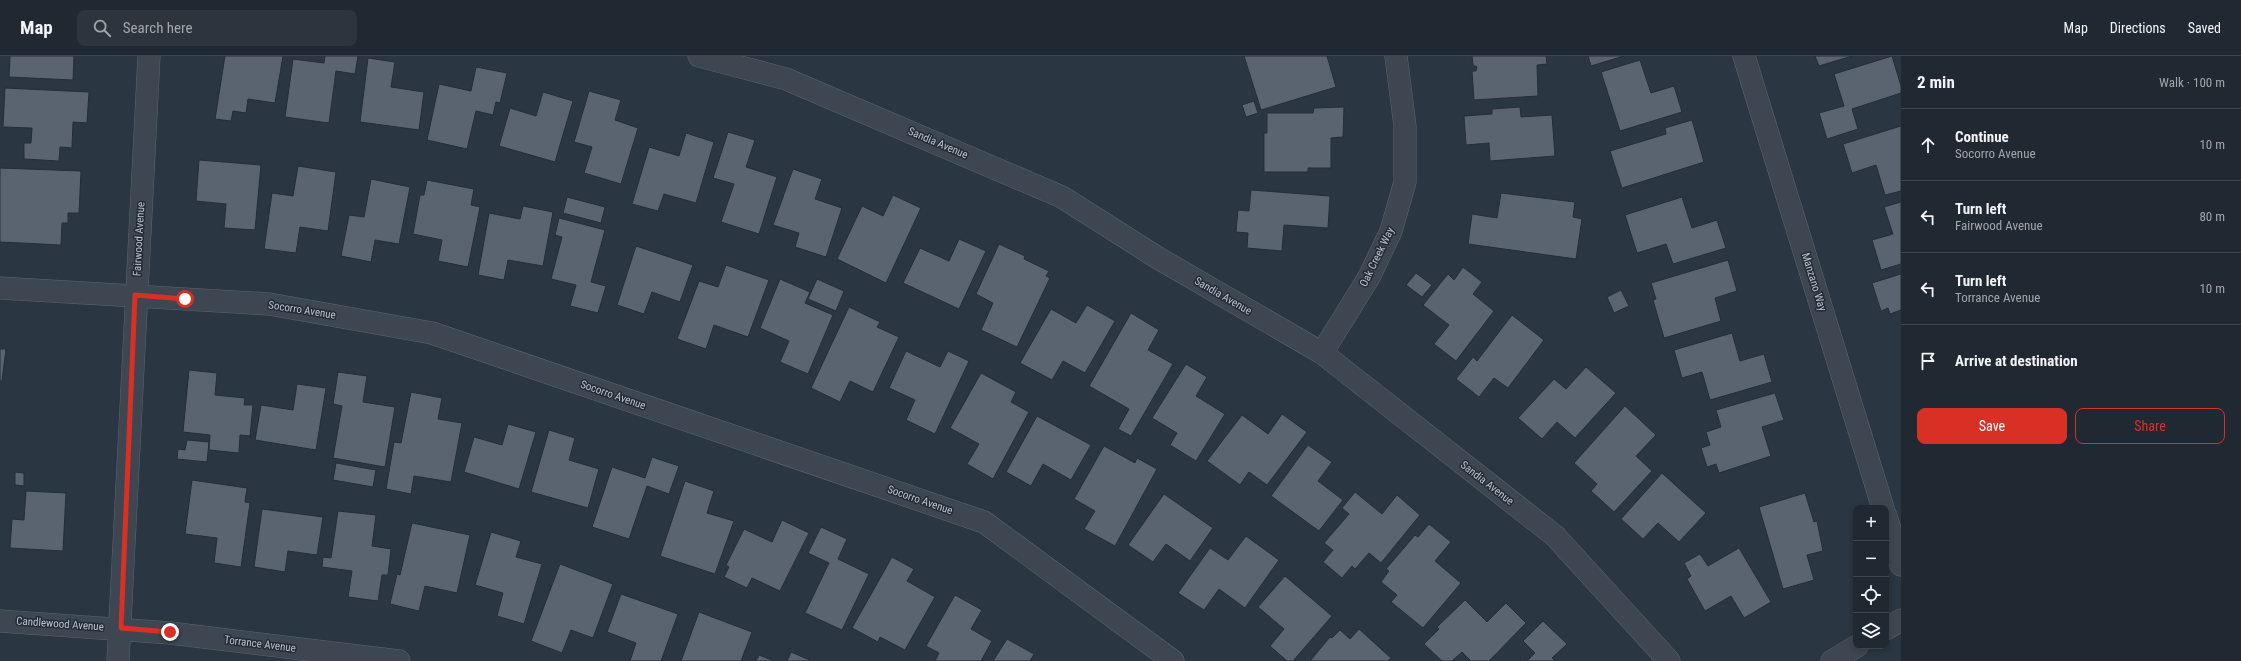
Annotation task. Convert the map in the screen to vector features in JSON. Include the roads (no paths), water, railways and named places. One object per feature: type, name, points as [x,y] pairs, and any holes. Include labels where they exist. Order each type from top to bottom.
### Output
[{"type":"street","name":"Fairwood Avenue","points":[[118,661],[121,628],[135,295],[149,56]]},
{"type":"street","name":"Sandia Avenue","points":[[698,56],[786,79],[1062,197],[1158,258],[1322,353],[1555,536],[1669,661]]},
{"type":"street","name":"Oak Creek Way","points":[[1322,353],[1369,277],[1391,231],[1406,182],[1405,126],[1396,56]]},
{"type":"street","name":"Manzano Way","points":[[1744,56],[1882,505]]},
{"type":"street","name":"Socorro Avenue","points":[[0,288],[269,304],[432,333],[984,522],[1173,661]]},
{"type":"street","points":[[1889,526],[1901,565]]},
{"type":"street","name":"Candlewood Avenue","points":[[0,620],[121,628]]},
{"type":"street","points":[[1889,627],[1901,620]]},
{"type":"street","name":"Torrance Avenue","points":[[121,628],[399,661]]},
{"type":"street","points":[[1832,661],[1853,648]]}]
